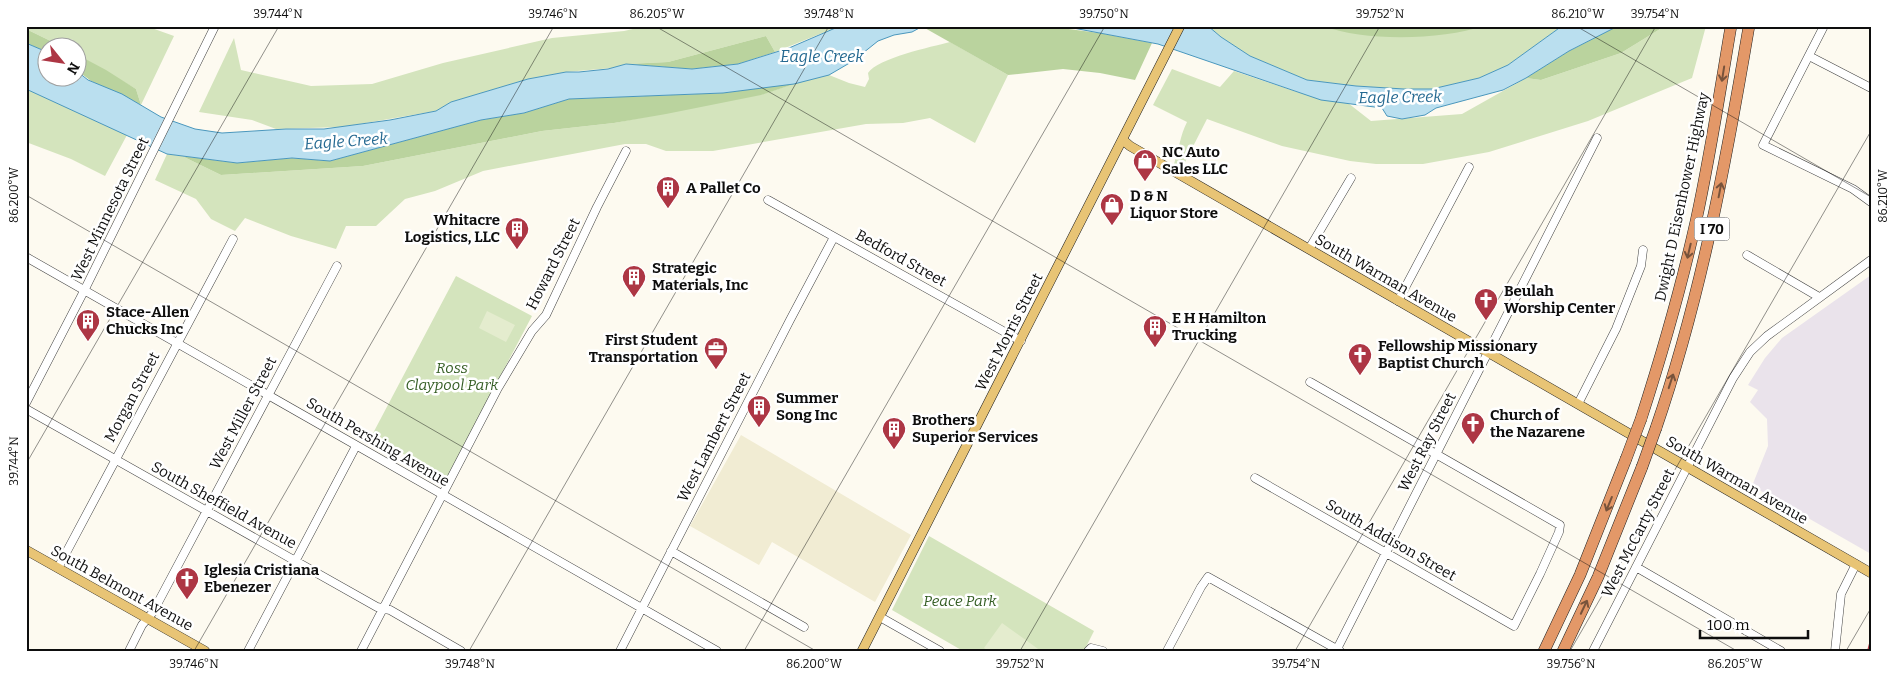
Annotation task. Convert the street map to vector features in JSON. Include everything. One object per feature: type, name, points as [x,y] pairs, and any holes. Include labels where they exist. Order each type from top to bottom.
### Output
[{"type":"highway","name":"Dwight D Eisenhower Highway","points":[[1544,651],[1580,575],[1626,459],[1641,419],[1672,318],[1696,220],[1731,26]]},
{"type":"highway","name":"I 70","points":[[1563,651],[1601,570],[1642,467],[1687,329],[1710,234],[1749,26]]},
{"type":"main road","name":"West Morris Street","points":[[862,651],[1180,26]]},
{"type":"main road","name":"South Warman Avenue","points":[[1123,140],[1130,146],[1398,301],[1871,572]]},
{"type":"main road","name":"South Belmont Avenue","points":[[26,550],[205,651]]},
{"type":"street","name":"West Minnesota Street","points":[[26,402],[144,172],[215,26]]},
{"type":"street","points":[[1824,26],[1763,145],[1852,189],[1871,202]]},
{"type":"street","points":[[1809,56],[1871,88]]},
{"type":"street","name":"West Ray Street","points":[[1338,650],[1597,138]]},
{"type":"street","name":"Howard Street","points":[[361,651],[498,388],[532,331],[546,315],[597,207],[626,151]]},
{"type":"street","points":[[1398,301],[1469,166]]},
{"type":"street","points":[[1309,249],[1350,178]]},
{"type":"street","name":"Bedford Street","points":[[768,200],[1020,340]]},
{"type":"street","name":"West Lambert Street","points":[[620,651],[834,237]]},
{"type":"street","name":"Morgan Street","points":[[58,568],[176,343],[233,240]]},
{"type":"street","points":[[1578,404],[1616,329],[1641,266],[1643,250]]},
{"type":"street","points":[[1747,255],[1818,297]]},
{"type":"street","name":"South Pershing Avenue","points":[[26,257],[718,651]]},
{"type":"street","name":"West McCarty Street","points":[[1593,651],[1744,360],[1767,336],[1871,260]]},
{"type":"street","name":"West Miller Street","points":[[128,651],[142,625],[153,612],[337,266]]},
{"type":"street","points":[[1310,382],[1437,453]]},
{"type":"street","name":"South Sheffield Avenue","points":[[26,409],[377,607],[390,610],[461,651]]},
{"type":"street","points":[[248,651],[356,446]]},
{"type":"street","name":"South Addison Street","points":[[1255,478],[1514,626],[1540,574],[1559,532],[1560,525],[1437,453]]},
{"type":"street","points":[[670,552],[804,627]]},
{"type":"street","points":[[1835,651],[1841,594],[1856,564]]},
{"type":"street","points":[[1636,567],[1781,651]]},
{"type":"street","points":[[1167,651],[1208,577],[1338,650]]},
{"type":"street","points":[[880,617],[940,651]]},
{"type":"street","points":[[1090,649],[1103,651]]},
{"type":"shaded area","points":[[1871,275],[1871,554],[1752,486],[1768,446],[1767,419],[1750,402],[1758,390],[1748,385],[1765,358],[1782,338]]},
{"type":"shaded area","points":[[741,435],[911,535],[875,602],[772,542],[759,565],[690,526]]},
{"type":"green space","points":[[26,26],[146,26],[174,36],[141,105],[136,89],[88,61],[88,38],[44,38],[26,29]]},
{"type":"green space","points":[[646,26],[840,26],[775,52],[766,36],[668,62],[626,64],[612,68],[566,72],[528,79],[451,102],[436,111],[342,127],[276,129],[252,120],[199,112],[234,38],[241,70],[311,86],[372,84],[443,63],[552,38],[624,31]]},
{"type":"green space","points":[[1046,26],[1152,43],[1135,80],[1100,73],[1063,69],[1008,75],[923,27]]},
{"type":"green space","points":[[1208,26],[1324,26],[1331,29],[1562,26],[1508,65],[1479,78],[1432,89],[1404,89],[1307,80],[1250,56]]},
{"type":"green space","points":[[1324,26],[1483,26],[1447,34],[1381,37],[1360,35]]},
{"type":"green space","points":[[1618,26],[1665,26],[1621,53],[1541,80],[1526,78],[1569,51]]},
{"type":"green space","points":[[1665,26],[1706,26],[1692,78],[1588,121],[1489,152],[1423,164],[1376,164],[1350,161],[1282,146],[1207,119],[1182,168],[1174,164],[1187,122],[1153,105],[1172,69],[1220,87],[1234,71],[1297,92],[1348,103],[1371,121],[1462,114],[1526,78],[1541,80],[1621,53]]},
{"type":"green space","points":[[26,29],[44,38],[38,38],[38,48],[26,43]]},
{"type":"green space","points":[[766,36],[775,52],[738,64],[692,69],[626,64],[668,62]]},
{"type":"green space","points":[[950,42],[1008,75],[975,143],[930,118],[903,123],[866,124],[713,151],[666,151],[646,144],[625,144],[483,171],[435,191],[405,199],[376,226],[346,226],[336,249],[291,236],[245,218],[235,231],[211,219],[196,199],[155,180],[167,154],[182,156],[221,175],[363,166],[542,131],[614,123],[763,94],[829,75],[865,87],[869,79],[868,73],[882,63],[893,58]]},
{"type":"green space","points":[[88,60],[136,89],[141,105],[88,79]]},
{"type":"green space","points":[[800,82],[761,95],[666,114],[614,123],[542,131],[363,166],[221,175],[182,156],[237,163],[292,158],[330,161],[481,120],[524,113],[569,99],[723,93]]},
{"type":"green space","points":[[26,89],[127,135],[105,176],[71,159],[26,142]]},
{"type":"green space","name":"Ross Claypool Park","points":[[456,276],[532,316],[447,477],[371,437]]},
{"type":"green space","points":[[487,311],[515,325],[506,342],[479,328]]},
{"type":"green space","name":"Peace Park","points":[[929,536],[1094,631],[1084,651],[963,651],[892,610]]},
{"type":"green space","points":[[1002,623],[1041,651],[988,651],[984,648]]},
{"type":"water","name":"Eagle Creek","points":[[840,26],[923,26],[912,32],[894,35],[878,41],[853,61],[829,75],[794,84],[723,93],[569,99],[524,113],[481,120],[330,161],[292,158],[237,163],[167,154],[26,89],[26,43],[38,48],[38,88],[88,88],[88,80],[122,94],[161,117],[195,129],[222,133],[324,129],[390,120],[436,111],[451,102],[528,79],[566,72],[608,69],[626,64],[692,69],[738,64],[789,48]]},
{"type":"water","name":"Eagle Creek","points":[[1052,26],[1208,26],[1250,56],[1307,80],[1356,86],[1432,89],[1479,78],[1508,65],[1562,26],[1618,26],[1569,51],[1503,90],[1436,108],[1425,115],[1402,119],[1387,116],[1382,108],[1321,100],[1158,44],[1073,28]]},
{"type":"railway","points":[[1868,651],[1871,640]]},
{"type":"place","name":"NC Auto Sales LLC","points":[[1145,182]]},
{"type":"place","name":"A Pallet Co","points":[[668,209]]},
{"type":"place","name":"D & N Liquor Store","points":[[1112,226]]},
{"type":"place","name":"Whitacre Logistics, LLC","points":[[517,250]]},
{"type":"place","name":"Strategic Materials, Inc","points":[[634,298]]},
{"type":"place","name":"Beulah Worship Center","points":[[1486,321]]},
{"type":"place","name":"Stace-Allen Chucks Inc","points":[[88,342]]},
{"type":"place","name":"E H Hamilton Trucking","points":[[1155,348]]},
{"type":"place","name":"First Student Transportation","points":[[716,370]]},
{"type":"place","name":"Fellowship Missionary Baptist Church","points":[[1360,376]]},
{"type":"place","name":"Summer Song Inc","points":[[759,428]]},
{"type":"place","name":"Church of the Nazarene","points":[[1473,445]]},
{"type":"place","name":"Brothers Superior Services","points":[[894,450]]},
{"type":"place","name":"Iglesia Cristiana Ebenezer","points":[[187,600]]}]
